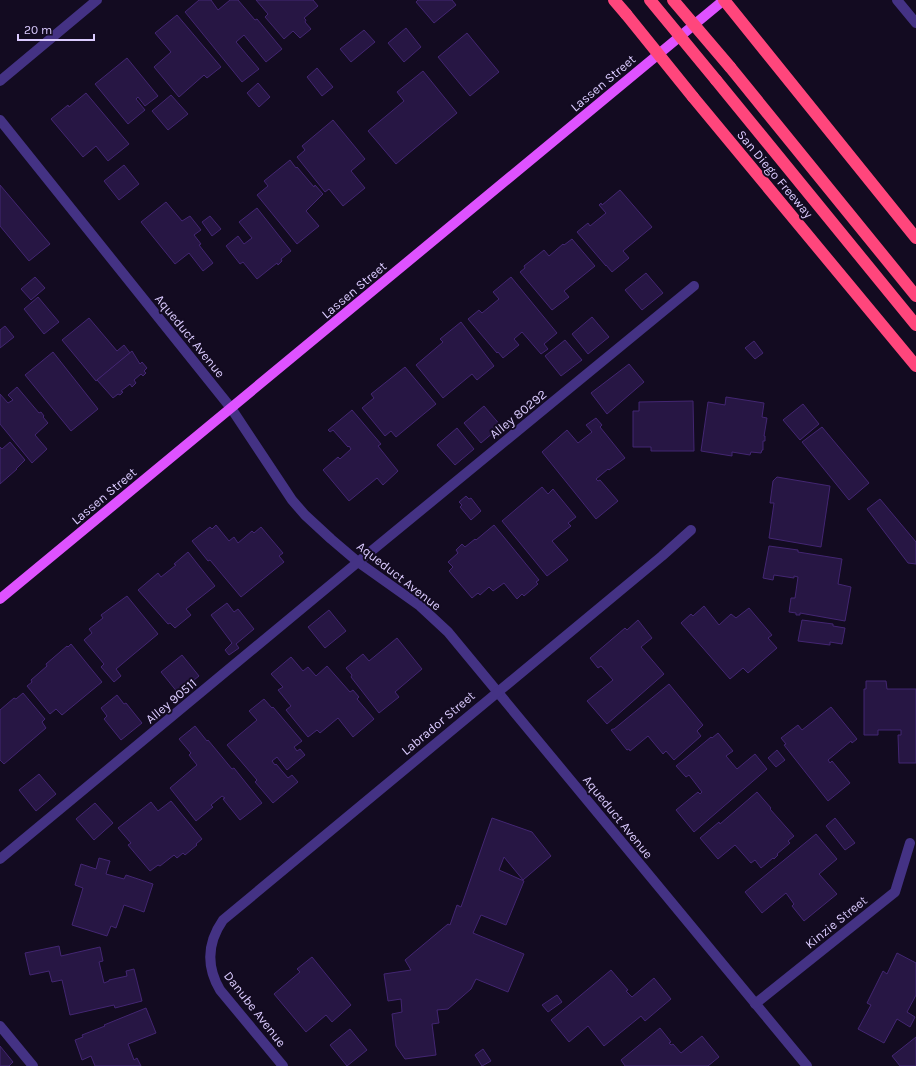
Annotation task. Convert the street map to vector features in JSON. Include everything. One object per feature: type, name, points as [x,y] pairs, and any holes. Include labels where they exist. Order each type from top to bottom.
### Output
[{"type":"highway","name":"San Diego Freeway","points":[[614,0],[916,366]]},
{"type":"highway","points":[[650,0],[916,325]]},
{"type":"highway","points":[[673,0],[730,67],[916,296]]},
{"type":"highway","points":[[724,0],[916,238]]},
{"type":"main road","name":"Lassen Street","points":[[0,600],[724,0]]},
{"type":"street","points":[[0,81],[97,0]]},
{"type":"street","points":[[897,0],[916,23]]},
{"type":"street","name":"Aqueduct Avenue","points":[[0,120],[232,408],[292,500],[315,525],[358,562],[420,606],[448,632],[807,1066]]},
{"type":"street","name":"Alley 80292","points":[[358,562],[694,286]]},
{"type":"street","name":"Labrador Street","points":[[212,943],[218,927],[229,914],[662,556],[691,530]]},
{"type":"street","name":"Alley 90511","points":[[0,860],[358,562]]},
{"type":"street","name":"Kinzie Street","points":[[755,1004],[895,892],[910,843]]},
{"type":"street","name":"Danube Avenue","points":[[212,943],[209,955],[210,965],[220,990],[283,1066]]},
{"type":"street","points":[[0,1026],[33,1066]]},
{"type":"building","points":[[199,0],[211,0],[218,10],[230,0],[238,0],[255,20],[257,19],[282,49],[266,62],[244,35],[236,42],[259,69],[242,82],[185,12]]},
{"type":"building","points":[[256,0],[313,0],[318,6],[304,18],[306,20],[305,22],[311,29],[300,38],[293,31],[284,39],[265,17],[268,14]]},
{"type":"building","points":[[418,0],[452,0],[456,5],[434,23],[416,2]]},
{"type":"building","points":[[177,15],[221,67],[207,78],[204,75],[179,97],[154,67],[171,52],[155,33]]},
{"type":"building","points":[[406,28],[421,47],[404,62],[388,43]]},
{"type":"building","points":[[364,30],[375,42],[351,62],[340,49]]},
{"type":"building","points":[[467,33],[499,72],[470,96],[438,57]]},
{"type":"building","points":[[127,58],[158,96],[145,106],[138,97],[136,99],[145,110],[128,124],[95,84]]},
{"type":"building","points":[[317,68],[333,87],[322,96],[307,77]]},
{"type":"building","points":[[423,71],[457,113],[396,164],[368,131],[404,101],[397,92]]},
{"type":"building","points":[[258,83],[270,97],[259,107],[247,93]]},
{"type":"building","points":[[86,93],[129,144],[108,161],[96,146],[83,157],[51,119]]},
{"type":"building","points":[[171,95],[188,114],[168,130],[152,111]]},
{"type":"building","points":[[333,120],[365,159],[351,171],[365,188],[343,206],[329,189],[325,192],[297,157],[305,150],[302,146]]},
{"type":"building","points":[[290,160],[314,187],[315,185],[323,194],[306,211],[319,226],[297,244],[257,195],[268,186],[264,181]]},
{"type":"building","points":[[124,165],[139,184],[119,200],[104,181]]},
{"type":"building","points":[[0,185],[50,244],[29,261],[0,226]]},
{"type":"building","points":[[620,190],[652,227],[623,251],[629,258],[612,272],[577,232],[588,223],[590,226],[606,213],[599,205],[601,203],[602,205]]},
{"type":"building","points":[[166,202],[182,221],[190,216],[201,230],[194,235],[201,244],[199,245],[213,263],[203,271],[189,253],[175,264],[141,222]]},
{"type":"building","points":[[257,208],[291,251],[281,259],[282,261],[278,265],[277,263],[257,279],[243,262],[240,264],[226,246],[238,236],[244,244],[252,238],[239,222]]},
{"type":"building","points":[[210,216],[221,229],[212,236],[202,222]]},
{"type":"building","points":[[572,239],[595,266],[564,291],[569,297],[552,310],[520,272],[525,268],[524,266],[544,250],[549,256],[563,244],[564,245]]},
{"type":"building","points":[[646,273],[663,293],[642,310],[625,290]]},
{"type":"building","points":[[35,277],[45,288],[31,300],[21,289]]},
{"type":"building","points":[[511,277],[557,333],[544,344],[548,349],[541,354],[522,332],[514,339],[519,345],[503,358],[468,319],[479,310],[482,313],[499,299],[493,292]]},
{"type":"building","points":[[38,297],[59,322],[44,334],[24,309]]},
{"type":"building","points":[[592,317],[609,337],[588,354],[572,334]]},
{"type":"building","points":[[89,318],[117,351],[124,345],[130,353],[96,381],[62,340]]},
{"type":"building","points":[[461,322],[494,366],[477,380],[472,374],[443,398],[416,365],[443,342],[440,339]]},
{"type":"building","points":[[5,326],[14,337],[0,348],[0,330]]},
{"type":"building","points":[[565,340],[582,360],[561,376],[545,356]]},
{"type":"building","points":[[754,341],[763,353],[755,359],[745,348]]},
{"type":"building","points":[[132,351],[140,364],[142,362],[147,368],[144,371],[146,373],[143,376],[141,374],[134,380],[136,383],[132,387],[130,384],[121,391],[123,392],[120,395],[118,394],[113,398],[97,380]]},
{"type":"building","points":[[53,352],[98,409],[71,431],[25,375]]},
{"type":"building","points":[[629,364],[644,382],[607,414],[591,393]]},
{"type":"building","points":[[405,367],[436,404],[396,437],[391,431],[385,436],[362,408],[374,398],[371,394]]},
{"type":"building","points":[[17,387],[39,413],[41,412],[48,423],[35,435],[47,449],[32,463],[0,424],[0,394],[8,403],[13,400],[8,395]]},
{"type":"building","points":[[726,397],[764,403],[762,417],[767,418],[764,436],[765,441],[763,441],[763,450],[761,453],[751,452],[750,455],[732,452],[732,456],[701,451],[708,402],[725,405]]},
{"type":"building","points":[[693,401],[694,451],[651,451],[651,447],[633,447],[633,411],[639,411],[639,402]]},
{"type":"building","points":[[803,404],[819,424],[800,440],[783,420]]},
{"type":"building","points":[[484,406],[501,426],[481,443],[464,423]]},
{"type":"building","points":[[352,410],[381,444],[378,446],[398,471],[383,485],[377,478],[349,501],[323,470],[338,457],[340,459],[351,449],[333,430],[330,432],[328,430]]},
{"type":"building","points":[[596,418],[602,425],[600,427],[625,458],[596,479],[598,481],[600,480],[618,501],[596,519],[542,452],[567,430],[578,443],[592,432],[586,425]]},
{"type":"building","points":[[822,427],[869,483],[849,500],[802,442]]},
{"type":"building","points":[[457,428],[474,449],[455,465],[437,445]]},
{"type":"building","points":[[10,442],[25,460],[0,484],[0,447],[2,449]]},
{"type":"building","points":[[777,477],[830,486],[821,547],[769,538],[774,503],[770,503],[773,481]]},
{"type":"building","points":[[542,487],[548,494],[553,489],[576,517],[568,523],[571,526],[552,541],[568,560],[547,576],[502,521]]},
{"type":"building","points":[[466,496],[469,499],[471,498],[481,511],[471,520],[460,507],[462,505],[459,502]]},
{"type":"building","points":[[880,499],[916,542],[916,564],[908,563],[867,509]]},
{"type":"building","points":[[216,525],[229,541],[234,537],[238,543],[252,531],[254,533],[261,527],[283,553],[279,556],[284,562],[241,597],[192,541],[210,527],[212,529]]},
{"type":"building","points":[[494,525],[539,580],[536,582],[538,584],[524,596],[522,594],[517,599],[504,583],[493,591],[489,587],[480,595],[478,593],[472,598],[449,571],[453,567],[448,562],[458,553],[456,550],[462,544],[465,547],[475,539],[476,540]]},
{"type":"building","points":[[769,546],[842,559],[838,584],[851,587],[845,621],[800,613],[800,615],[796,615],[796,613],[789,612],[791,598],[795,598],[798,577],[794,576],[794,578],[774,575],[773,580],[763,578]]},
{"type":"building","points":[[188,552],[215,586],[186,609],[191,615],[175,628],[170,623],[168,624],[138,590],[158,573],[161,577],[176,565],[174,564]]},
{"type":"building","points":[[127,596],[158,634],[116,669],[121,676],[114,682],[101,667],[104,664],[84,640],[92,633],[89,629],[103,618],[101,615]]},
{"type":"building","points":[[227,603],[234,612],[238,609],[254,629],[236,644],[239,648],[229,655],[225,650],[232,643],[211,615]]},
{"type":"building","points":[[704,606],[719,625],[731,614],[736,618],[749,608],[772,635],[768,638],[777,648],[748,673],[743,668],[730,679],[681,623],[691,614],[693,616]]},
{"type":"building","points":[[329,610],[346,631],[325,648],[308,627]]},
{"type":"building","points":[[638,620],[652,638],[641,647],[664,674],[607,724],[587,701],[613,680],[601,666],[598,668],[590,658],[625,628],[627,630]]},
{"type":"building","points":[[802,620],[833,624],[833,626],[845,628],[842,644],[830,642],[830,645],[798,641]]},
{"type":"building","points":[[397,638],[422,669],[395,692],[399,697],[379,713],[351,677],[352,675],[346,668],[363,654],[369,661]]},
{"type":"building","points":[[71,644],[102,682],[62,715],[56,709],[50,714],[27,686],[32,682],[31,680],[47,666],[46,664]]},
{"type":"building","points":[[182,655],[199,676],[178,693],[161,672]]},
{"type":"building","points":[[291,657],[303,671],[308,667],[316,676],[327,666],[350,692],[353,690],[359,697],[357,699],[374,719],[353,737],[338,718],[320,733],[317,730],[308,737],[286,710],[291,706],[278,690],[283,687],[271,674]]},
{"type":"building","points":[[866,681],[886,681],[887,689],[916,689],[916,763],[899,763],[898,735],[901,735],[901,730],[878,730],[878,735],[864,735],[864,689],[866,689]]},
{"type":"building","points":[[669,684],[703,725],[697,731],[701,736],[674,760],[666,751],[663,754],[648,736],[630,751],[629,749],[627,750],[611,730]]},
{"type":"building","points":[[23,693],[45,719],[42,722],[46,728],[4,764],[0,760],[0,710],[14,698],[16,699]]},
{"type":"building","points":[[117,695],[124,704],[126,703],[142,723],[121,740],[104,719],[107,716],[101,708]]},
{"type":"building","points":[[264,699],[272,708],[273,707],[302,741],[294,747],[297,751],[300,749],[305,755],[287,770],[277,757],[272,761],[288,778],[292,775],[298,782],[273,803],[255,782],[257,780],[227,745],[257,720],[249,711]]},
{"type":"building","points":[[831,707],[857,739],[852,743],[851,741],[828,760],[830,763],[832,761],[850,783],[828,801],[784,745],[786,744],[781,738],[798,725],[802,730]]},
{"type":"building","points":[[195,726],[232,769],[234,768],[262,803],[240,820],[222,796],[211,805],[213,807],[196,821],[170,788],[197,765],[189,755],[191,753],[179,739]]},
{"type":"building","points":[[718,733],[733,751],[726,756],[737,769],[755,754],[767,769],[694,832],[676,810],[698,792],[700,794],[702,792],[689,775],[686,777],[676,766]]},
{"type":"building","points":[[777,750],[785,760],[776,767],[768,758]]},
{"type":"building","points":[[39,774],[56,794],[36,811],[19,790]]},
{"type":"building","points":[[757,792],[794,836],[788,841],[790,843],[777,854],[778,855],[774,859],[773,858],[761,868],[755,860],[751,863],[735,845],[718,859],[700,838],[719,822],[720,824]]},
{"type":"building","points":[[171,801],[202,839],[185,855],[183,853],[177,858],[174,855],[160,866],[158,865],[150,871],[128,845],[131,843],[118,828],[151,802],[158,811]]},
{"type":"building","points":[[95,803],[113,823],[94,840],[76,819]]},
{"type":"building","points":[[492,818],[532,832],[551,856],[523,880],[504,857],[499,870],[524,881],[506,925],[481,915],[473,933],[524,954],[508,992],[476,979],[471,989],[448,1009],[437,1010],[439,1023],[432,1024],[436,1055],[405,1059],[396,1046],[392,1014],[402,1012],[401,999],[388,1001],[384,974],[411,970],[405,960],[448,924],[450,925],[457,905],[461,907]]},
{"type":"building","points":[[835,818],[855,843],[845,850],[826,826]]},
{"type":"building","points":[[816,834],[837,859],[819,874],[837,894],[804,921],[792,906],[794,904],[786,893],[762,913],[745,892]]},
{"type":"building","points":[[99,858],[110,861],[106,874],[124,879],[126,875],[153,884],[144,912],[124,905],[116,928],[111,926],[107,936],[72,925],[83,888],[75,885],[81,864],[96,869]]},
{"type":"building","points":[[59,946],[61,956],[100,947],[103,961],[99,962],[104,983],[109,980],[127,976],[126,971],[134,969],[142,1001],[115,1008],[114,1005],[70,1015],[62,980],[52,982],[49,971],[30,975],[25,953]]},
{"type":"building","points":[[897,953],[916,963],[916,995],[907,1012],[915,1017],[910,1027],[897,1019],[884,1043],[858,1029],[871,1005],[867,1003],[883,971],[887,974]]},
{"type":"building","points":[[312,957],[351,1005],[332,1022],[326,1015],[306,1032],[274,994],[300,972],[297,969]]},
{"type":"building","points":[[611,970],[632,997],[654,978],[671,999],[645,1021],[641,1016],[604,1046],[588,1026],[569,1042],[551,1020]]},
{"type":"building","points":[[557,995],[562,1002],[548,1012],[542,1005]]},
{"type":"building","points":[[146,1008],[156,1033],[128,1044],[134,1060],[137,1058],[141,1066],[95,1066],[91,1056],[82,1060],[75,1040],[83,1037],[82,1035],[105,1026],[104,1025]]},
{"type":"building","points":[[660,1028],[671,1042],[669,1043],[671,1045],[673,1044],[681,1053],[702,1036],[719,1057],[708,1066],[625,1066],[621,1060]]},
{"type":"building","points":[[350,1029],[367,1050],[347,1066],[330,1045]]},
{"type":"building","points":[[916,1037],[916,1066],[900,1066],[892,1056]]},
{"type":"building","points":[[0,1046],[13,1062],[9,1066],[0,1066]]},
{"type":"building","points":[[483,1049],[491,1061],[482,1066],[475,1055]]}]
